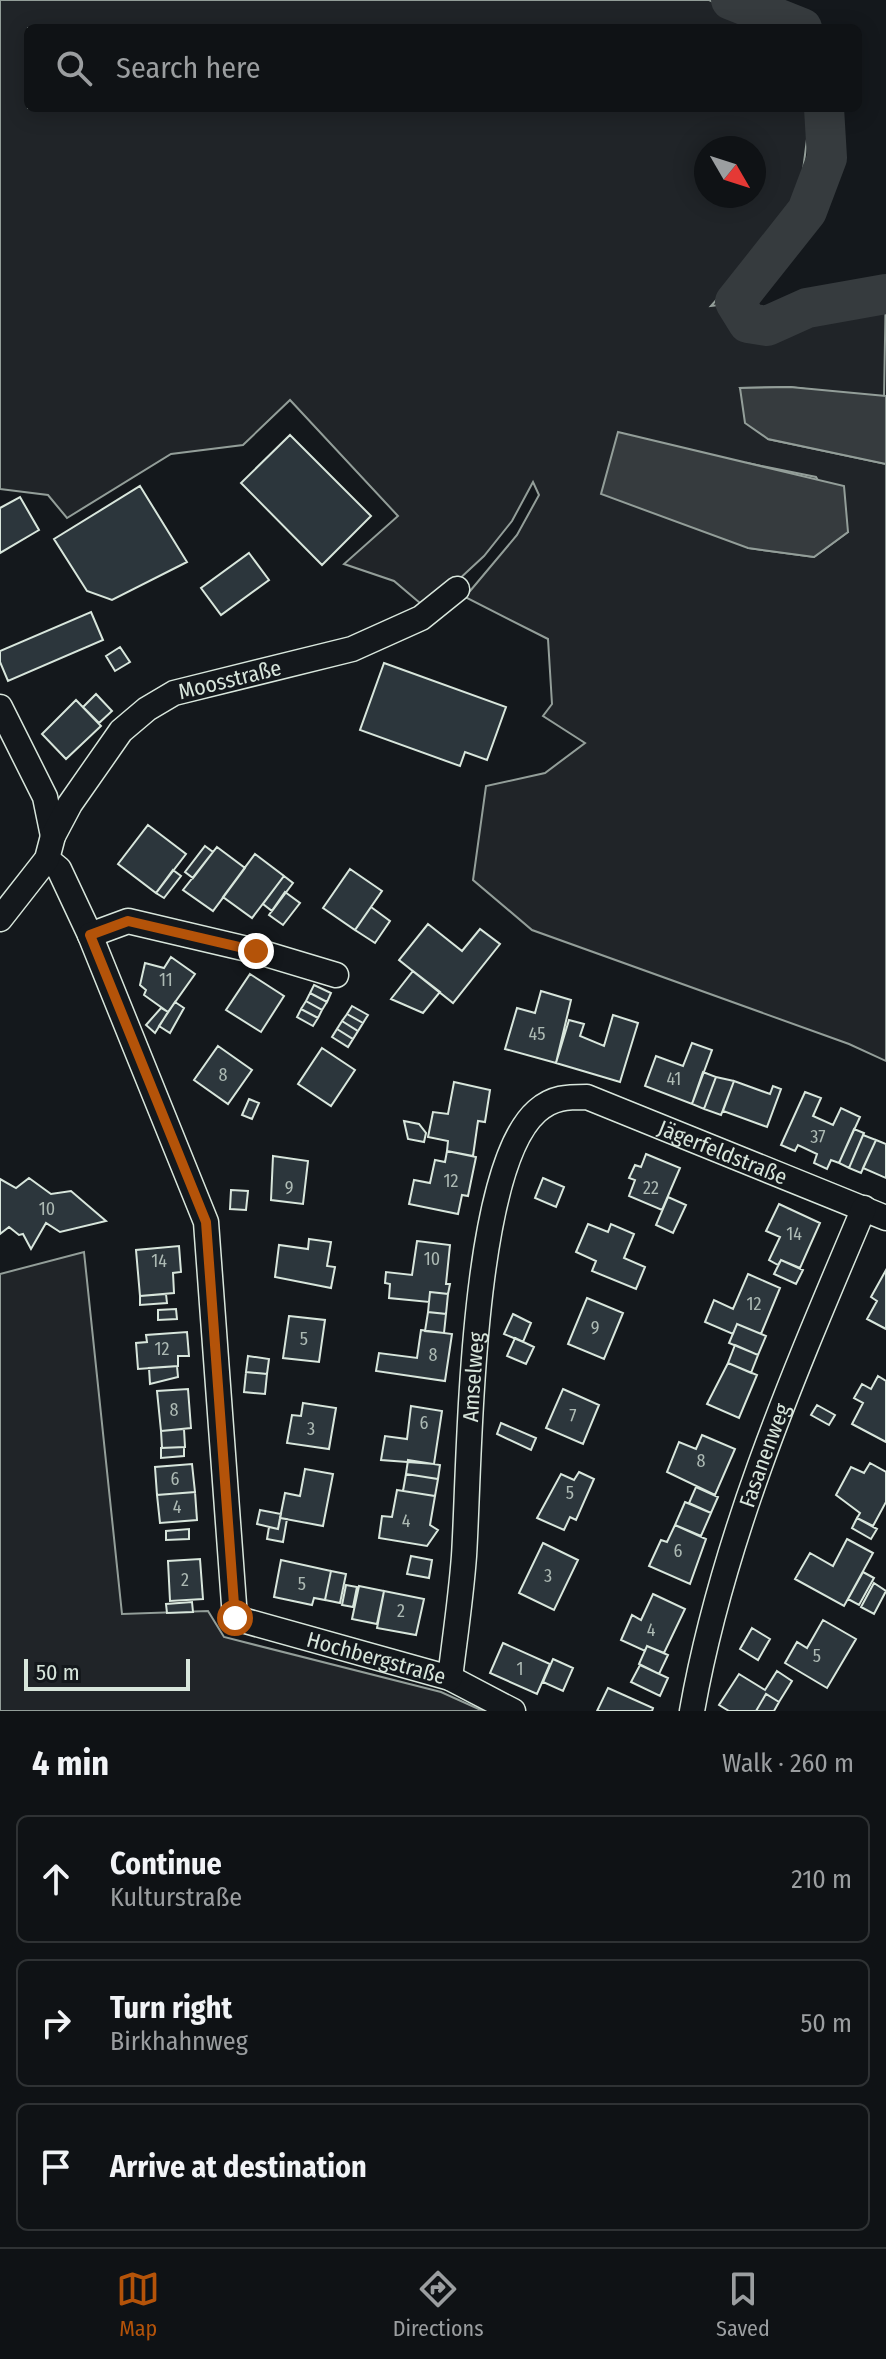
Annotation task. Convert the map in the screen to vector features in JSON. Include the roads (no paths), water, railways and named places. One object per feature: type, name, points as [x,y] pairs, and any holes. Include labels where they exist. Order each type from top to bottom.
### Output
[{"type":"street","name":"Moosstraße","points":[[0,919],[50,847],[70,804],[121,731],[174,693],[352,649],[421,618],[457,589]]},
{"type":"street","points":[[0,707],[45,797],[50,847],[90,935],[128,921],[256,951],[336,975]]},
{"type":"street","name":"Hochbergstraße","points":[[90,935],[206,1222],[235,1618],[450,1678],[513,1711]]},
{"type":"street","name":"Jägerfeldstraße","points":[[558,1097],[587,1097],[875,1213]]},
{"type":"street","name":"Amselweg","points":[[450,1678],[464,1557],[478,1308],[493,1220],[513,1148],[521,1131],[536,1111],[558,1097]]},
{"type":"street","name":"Fasanenweg","points":[[692,1711],[712,1621],[735,1539],[795,1371],[875,1213]]},
{"type":"waterway","points":[[731,0],[792,24]]},
{"type":"waterway","points":[[824,112],[827,158],[807,211],[735,302],[748,323],[767,326],[807,308],[886,294]]}]
